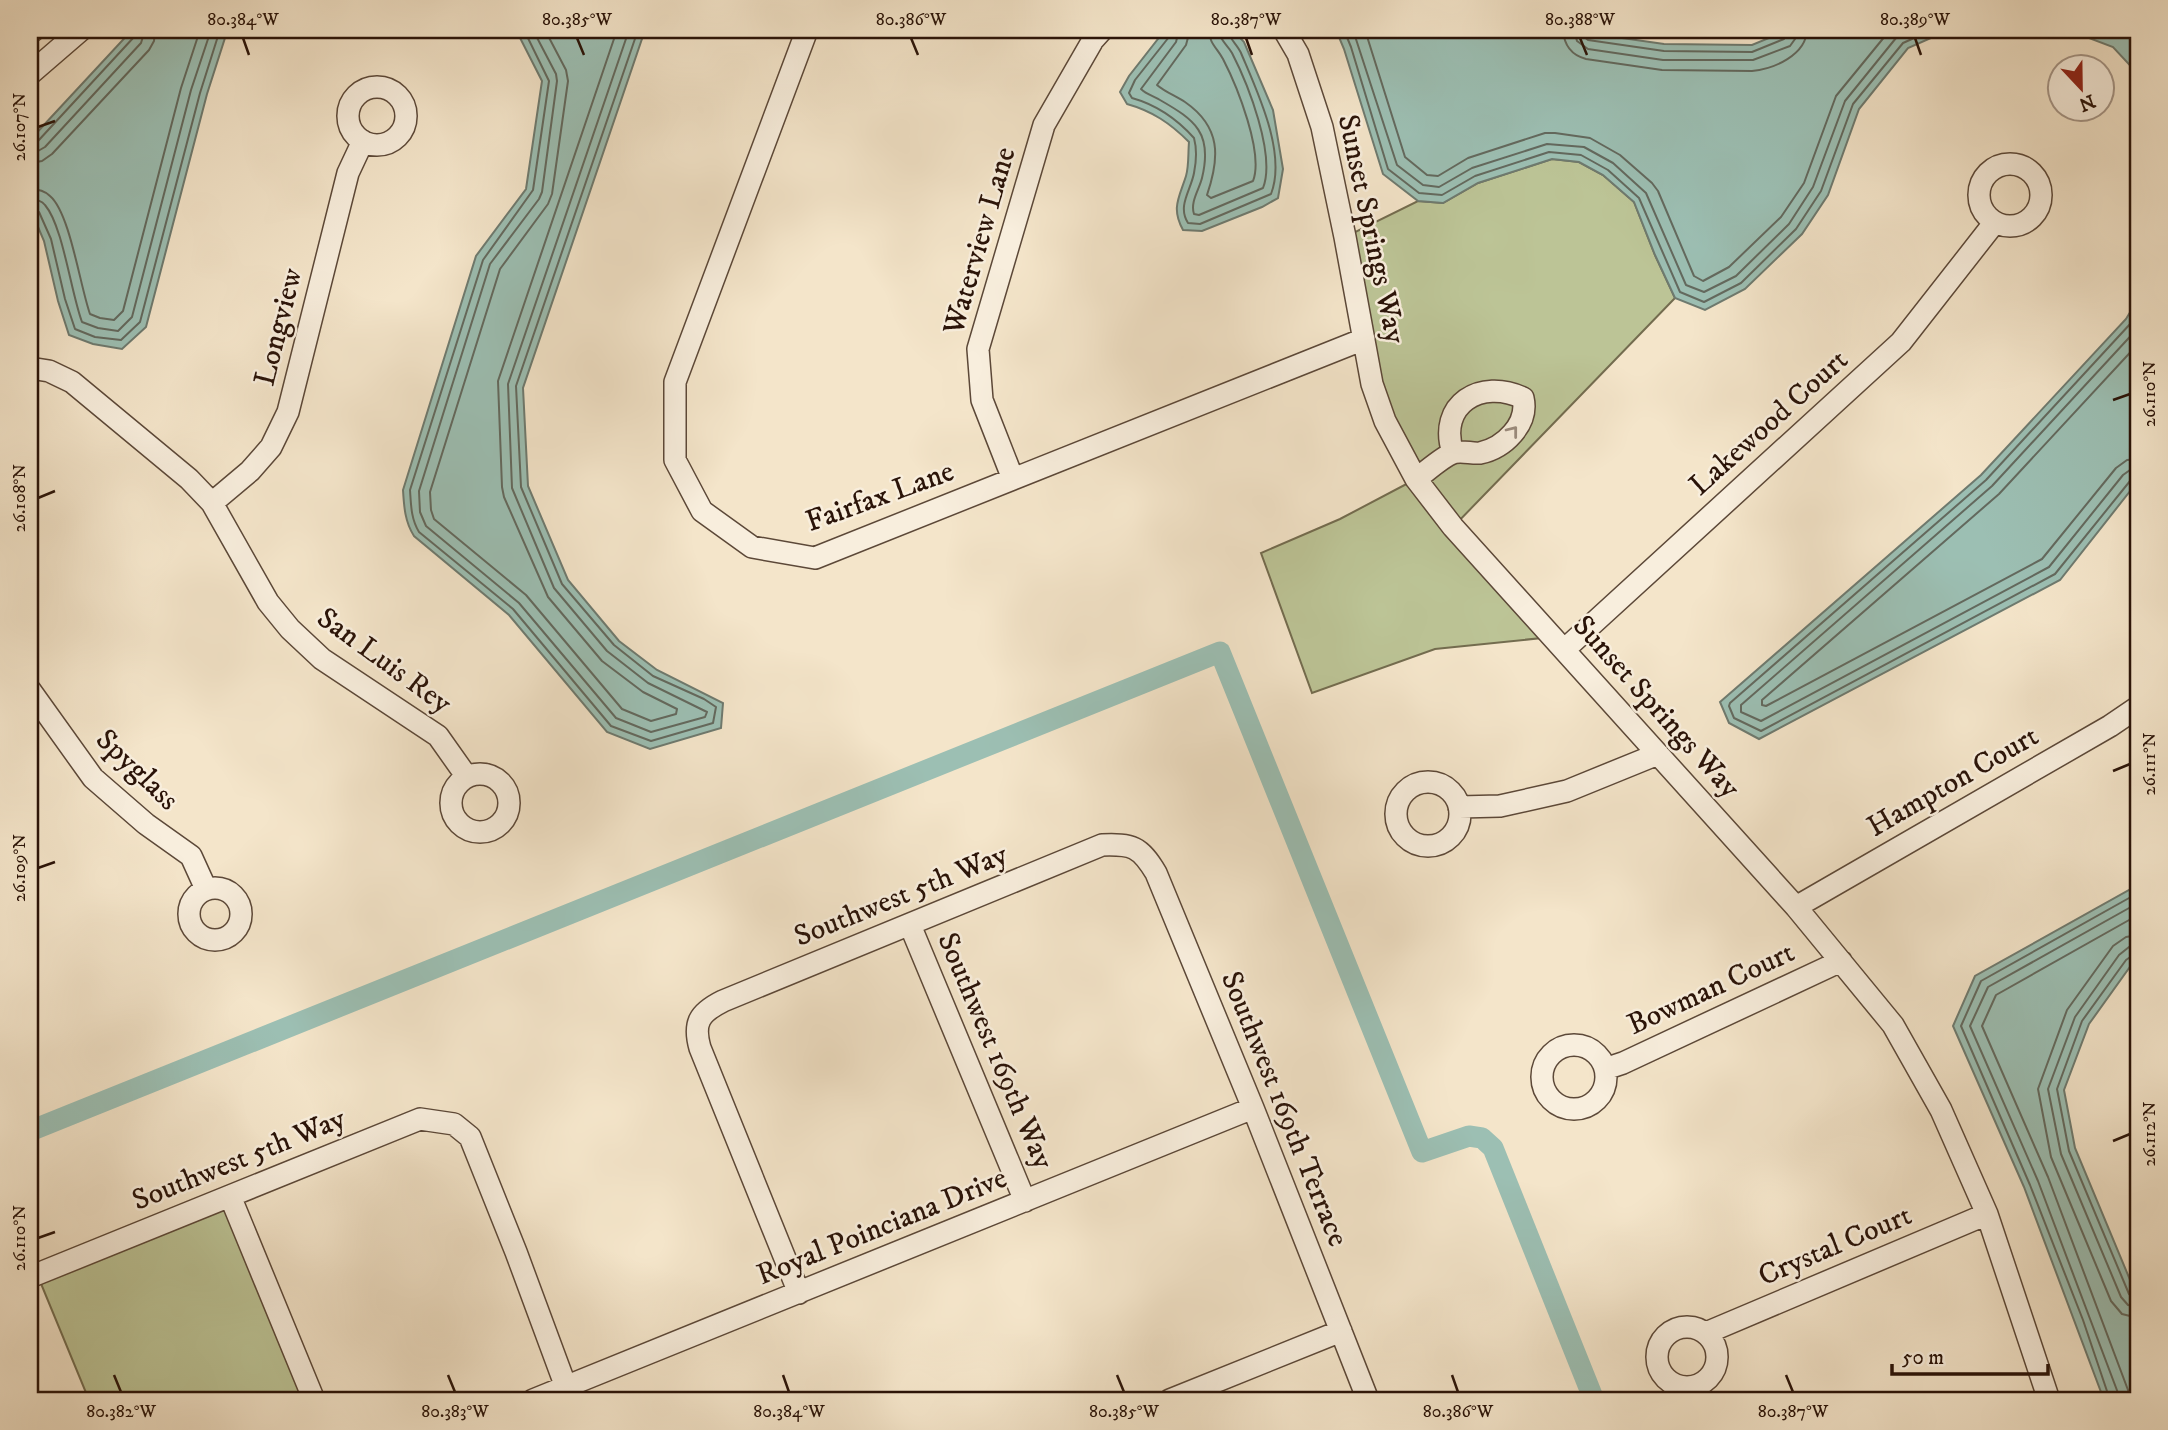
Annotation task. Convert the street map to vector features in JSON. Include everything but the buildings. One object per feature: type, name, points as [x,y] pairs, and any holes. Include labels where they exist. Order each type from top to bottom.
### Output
[{"type":"street","points":[[30,33],[34,30]]},
{"type":"street","points":[[30,74],[81,30]]},
{"type":"street","name":"Fairfax Lane","points":[[807,30],[674,382],[675,460],[702,511],[752,547],[816,558],[1364,339]]},
{"type":"street","name":"Waterview Lane","points":[[1013,479],[982,400],[978,349],[1044,125],[1093,40],[1102,30]]},
{"type":"street","name":"Sunset Springs Way","points":[[1284,30],[1298,54],[1322,127],[1372,384],[1385,421],[1416,479],[1453,527],[1796,907],[1893,1025],[1941,1110],[1987,1214],[2049,1400]]},
{"type":"street","name":"Longview","points":[[212,503],[250,471],[271,447],[288,412],[348,173],[363,141]]},
{"type":"street","name":"Lakewood Court","points":[[1564,650],[1901,342],[1996,222]]},
{"type":"street","name":"San Luis Rey","points":[[30,368],[50,371],[72,382],[188,479],[212,503],[268,602],[290,629],[323,659],[438,736],[467,777]]},
{"type":"street","points":[[1416,479],[1453,453]]},
{"type":"street","name":"Spyglass","points":[[30,690],[93,778],[146,824],[191,856],[206,889]]},
{"type":"street","name":"Hampton Court","points":[[1796,907],[2110,726],[2138,707]]},
{"type":"street","points":[[1459,807],[1500,806],[1567,791],[1658,754]]},
{"type":"street","name":"Southwest 5th Way","points":[[799,1293],[700,1048],[696,1034],[698,1022],[709,1008],[723,1001],[1102,845],[1121,844],[1135,847]]},
{"type":"street","name":"Southwest 169th Terrace","points":[[1135,847],[1156,873],[1253,1108],[1368,1400]]},
{"type":"street","name":"Southwest 169th Way","points":[[910,925],[1025,1201]]},
{"type":"street","name":"Bowman Court","points":[[1605,1069],[1841,961]]},
{"type":"street","name":"Royal Poinciana Drive","points":[[533,1400],[1253,1108]]},
{"type":"street","name":"Southwest 5th Way","points":[[30,1277],[420,1119],[454,1124],[470,1137],[566,1387]]},
{"type":"street","points":[[230,1196],[314,1400]]},
{"type":"street","name":"Crystal Court","points":[[1706,1333],[1987,1214]]},
{"type":"street","points":[[1170,1400],[1340,1331]]},
{"type":"green space","points":[[1552,159],[1579,162],[1603,175],[1634,202],[1675,298],[1453,527],[1552,637],[1435,649],[1312,693],[1261,553],[1340,519],[1416,479],[1385,421],[1345,237],[1418,201],[1443,203],[1478,183]]},
{"type":"green space","points":[[230,1196],[314,1400],[89,1400],[37,1274]]},
{"type":"water","points":[[132,30],[230,30],[207,94],[146,327],[122,349],[93,344],[69,335],[44,241],[30,208],[30,140]]},
{"type":"water","points":[[516,30],[645,30],[523,388],[528,486],[568,580],[619,641],[657,670],[723,703],[721,728],[650,749],[607,732],[509,615],[414,536],[405,514],[403,490],[476,256],[526,189],[542,81]]},
{"type":"water","points":[[1165,30],[1233,30],[1244,42],[1273,110],[1283,169],[1278,198],[1202,231],[1183,230],[1177,215],[1177,203],[1187,172],[1189,142],[1160,118],[1127,104],[1120,92],[1129,76]]},
{"type":"water","points":[[1336,30],[1566,30],[1664,44],[1752,45],[1788,30],[1949,30],[1908,48],[1859,109],[1828,195],[1802,234],[1745,289],[1705,310],[1675,298],[1634,202],[1603,175],[1579,162],[1552,159],[1478,183],[1443,203],[1418,201],[1383,174]]},
{"type":"water","points":[[2068,30],[2138,30],[2138,74],[2113,47]]},
{"type":"water","points":[[2138,299],[2138,481],[2060,580],[1759,739],[1729,723],[1720,702],[1981,475],[2126,319]]},
{"type":"water","points":[[2138,885],[2138,960],[2132,964],[2089,1024],[2064,1090],[2075,1148],[2138,1299],[2138,1400],[2104,1400],[2024,1187],[1953,1026],[1975,976]]},
{"type":"waterway","points":[[30,1131],[1220,652],[1422,1152],[1469,1136],[1482,1138],[1493,1148],[1594,1400]]}]
